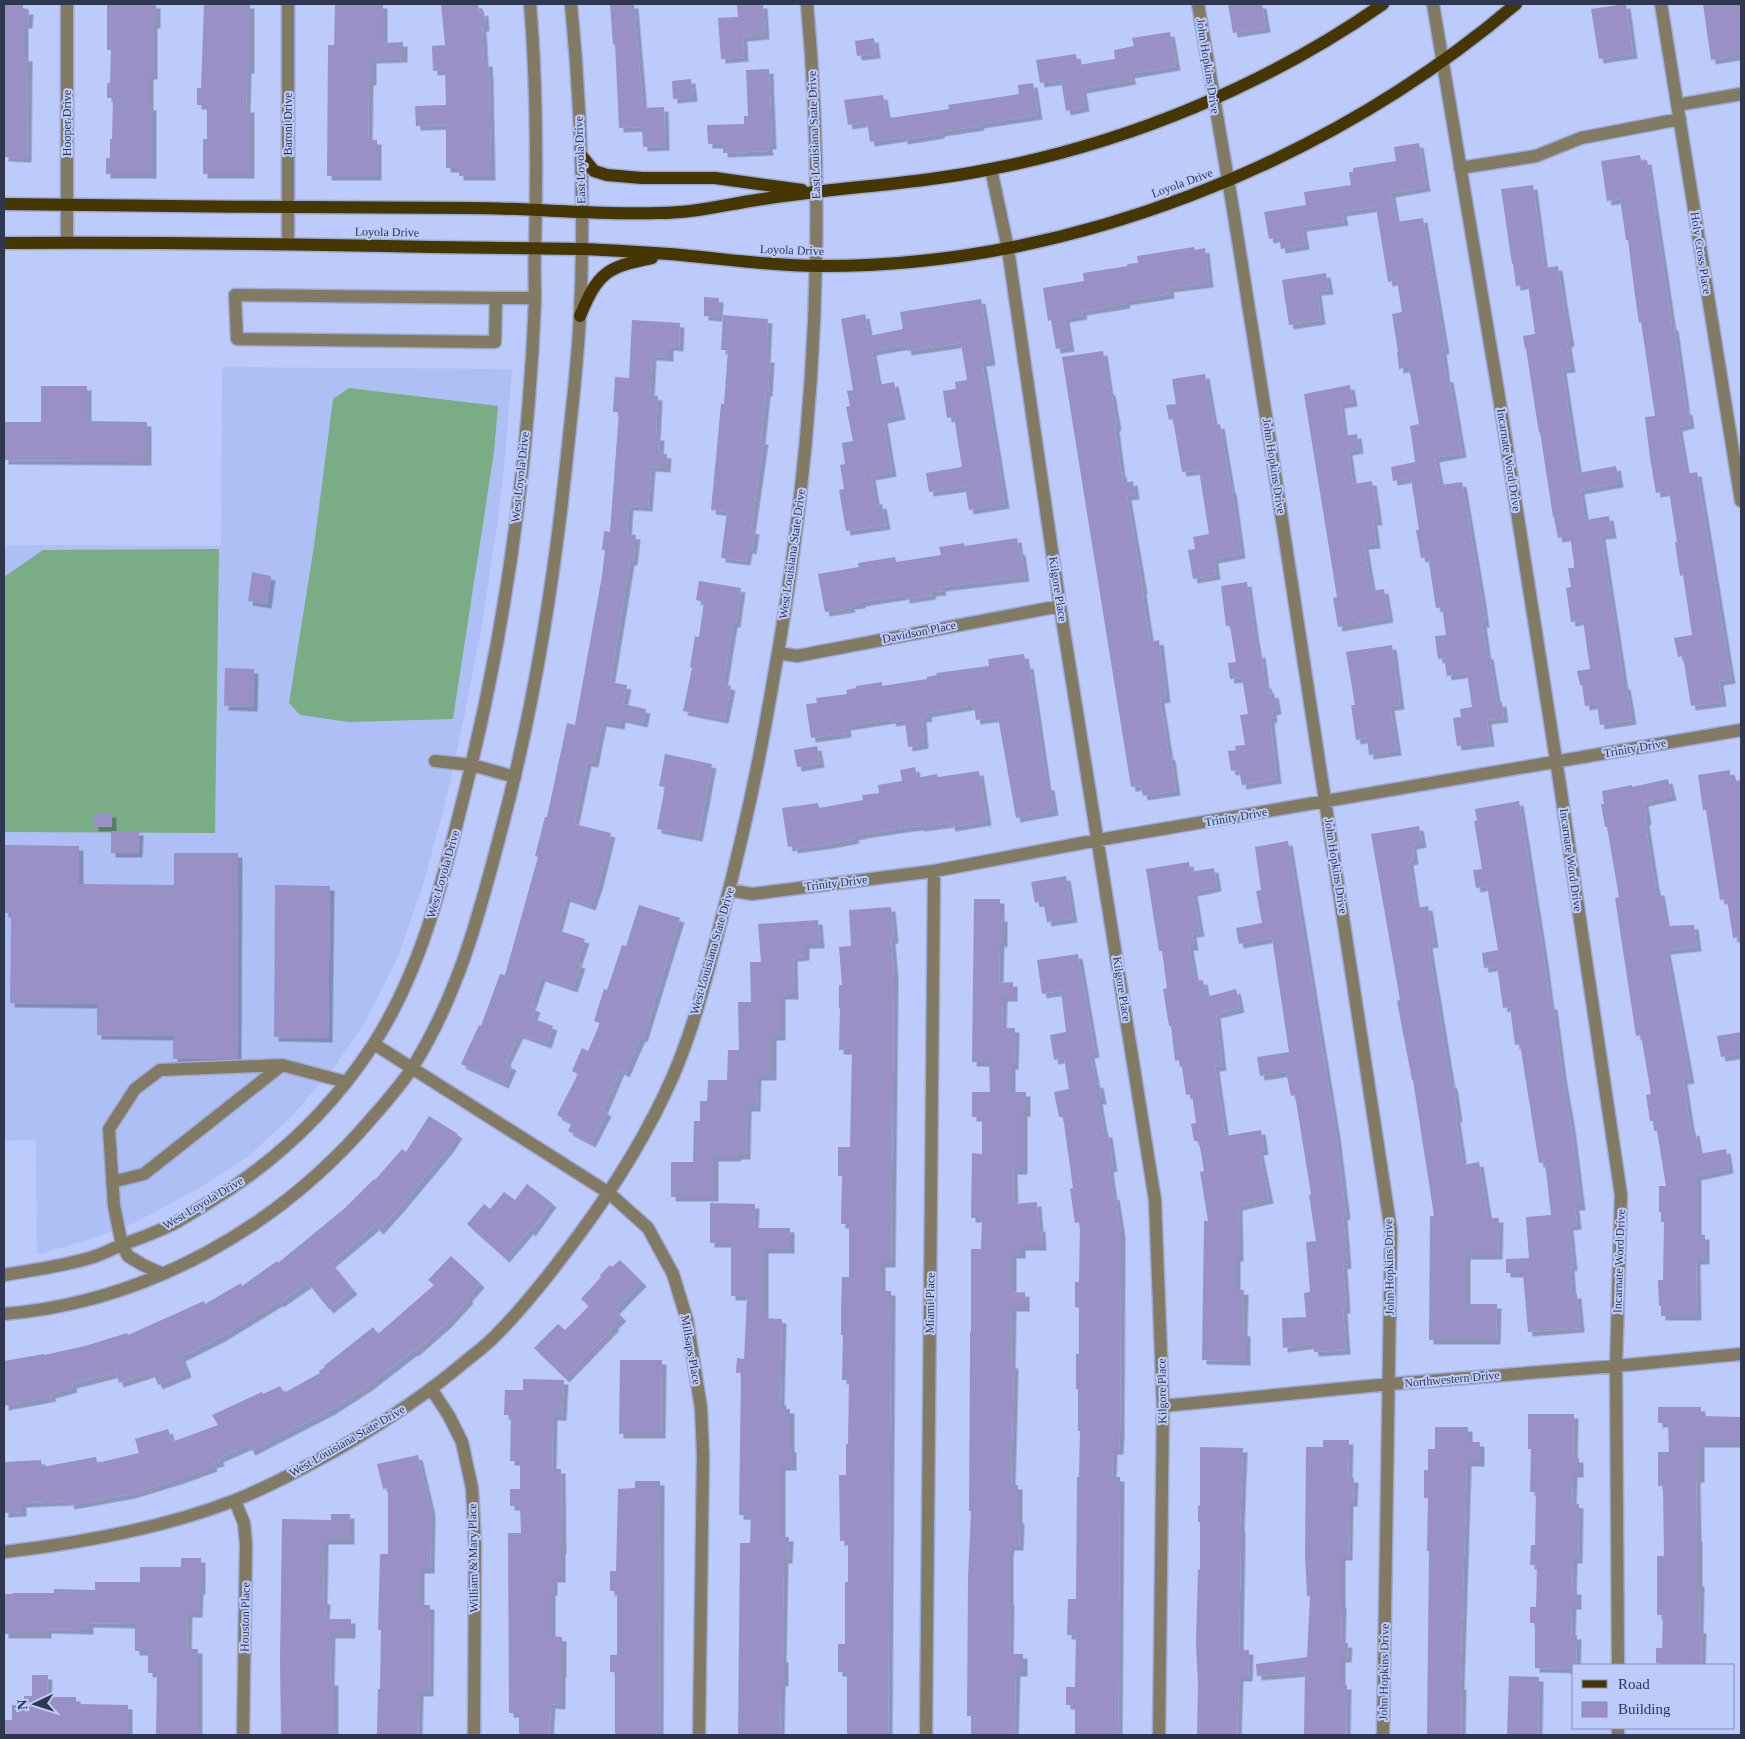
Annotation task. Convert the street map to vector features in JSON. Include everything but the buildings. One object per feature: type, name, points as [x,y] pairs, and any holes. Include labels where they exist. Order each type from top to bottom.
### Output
[{"type":"main road","name":"Loyola Drive","points":[[4,204],[288,208],[516,208],[582,213],[662,213],[702,210],[817,192],[878,186],[991,169],[1054,155],[1126,133],[1213,99],[1301,56],[1383,4]]},
{"type":"main road","name":"Loyola Drive","points":[[4,243],[288,244],[582,249],[817,266],[879,265],[944,260],[1008,249],[1073,233],[1148,210],[1229,181],[1304,145],[1383,101],[1442,62],[1516,4]]},
{"type":"main road","points":[[581,155],[594,171],[606,175],[642,178],[716,178],[817,192]]},
{"type":"main road","points":[[580,316],[590,292],[600,279],[611,270],[626,263],[669,254]]},
{"type":"street","name":"Hooper Drive","points":[[67,4],[67,242]]},
{"type":"street","name":"Baroni Drive","points":[[288,4],[288,244]]},
{"type":"street","points":[[530,4],[534,55],[535,248]]},
{"type":"street","name":"East Loyola Drive","points":[[571,4],[581,155],[582,249],[580,316]]},
{"type":"street","name":"East Louisiana State Drive","points":[[807,4],[817,192],[817,266]]},
{"type":"street","name":"John Hopkins Drive","points":[[1198,4],[1213,99],[1229,181],[1391,1231],[1383,1735]]},
{"type":"street","name":"Incarnate Word Drive","points":[[1433,4],[1500,397],[1621,1195],[1616,1366],[1618,1664]]},
{"type":"street","name":"Holy Cross Place","points":[[1661,4],[1741,502]]},
{"type":"street","points":[[1677,105],[1741,94]]},
{"type":"street","points":[[1460,168],[1536,156],[1582,138],[1680,119]]},
{"type":"street","name":"Kilgore Place","points":[[991,169],[1008,249],[1060,606],[1155,1200],[1163,1406],[1159,1735]]},
{"type":"street","name":"West Loyola Drive","points":[[4,1275],[47,1268],[93,1257],[170,1226],[216,1198],[284,1148],[321,1111],[346,1082],[374,1044],[398,1002],[424,940],[441,888],[472,765],[494,662],[519,494],[529,392],[535,298],[535,248]]},
{"type":"street","name":"West Louisiana State Drive","points":[[4,1552],[98,1538],[174,1521],[235,1501],[300,1470],[380,1425],[432,1390],[501,1330],[548,1277],[609,1193],[639,1144],[673,1075],[703,993],[760,760],[792,566],[805,454],[817,266]]},
{"type":"street","points":[[496,298],[494,342],[237,339],[235,294],[535,298]]},
{"type":"street","points":[[4,1314],[55,1308],[110,1294],[180,1267],[226,1243],[304,1187],[352,1141],[387,1101],[412,1068],[441,1015],[466,954],[483,902],[515,777],[537,670],[552,582],[563,498],[580,316]]},
{"type":"street","name":"Davidson Place","points":[[779,653],[797,656],[1060,606]]},
{"type":"street","name":"Trinity Drive","points":[[729,890],[752,894],[934,871],[1098,840],[1741,730]]},
{"type":"street","points":[[435,761],[472,765],[515,777]]},
{"type":"street","name":"Miami Place","points":[[926,1735],[934,871]]},
{"type":"street","name":"Millsaps Place","points":[[374,1044],[609,1193],[648,1228],[673,1274],[687,1320],[701,1408],[703,1456],[699,1735]]},
{"type":"street","points":[[163,1274],[128,1256],[122,1245],[114,1206],[109,1128],[135,1089],[160,1070],[282,1065],[346,1082]]},
{"type":"street","points":[[112,1182],[144,1174],[282,1065]]},
{"type":"street","name":"Northwestern Drive","points":[[1163,1406],[1390,1384],[1741,1354]]},
{"type":"street","name":"William & Mary Place","points":[[432,1390],[449,1416],[462,1442],[472,1488],[474,1543],[474,1735]]},
{"type":"street","name":"Houston Place","points":[[235,1501],[244,1523],[246,1544],[243,1735]]},
{"type":"shaded area","points":[[222,367],[512,369],[497,526],[481,630],[464,718],[445,804],[423,885],[398,957],[366,1021],[334,1067],[293,1115],[250,1155],[203,1186],[134,1223],[37,1255],[36,1140],[4,1141],[4,545],[221,546]]},
{"type":"green space","points":[[349,388],[498,406],[494,452],[453,719],[349,722],[300,715],[289,703],[314,546],[333,399]]},
{"type":"green space","points":[[219,549],[215,833],[4,832],[4,577],[43,550]]}]
